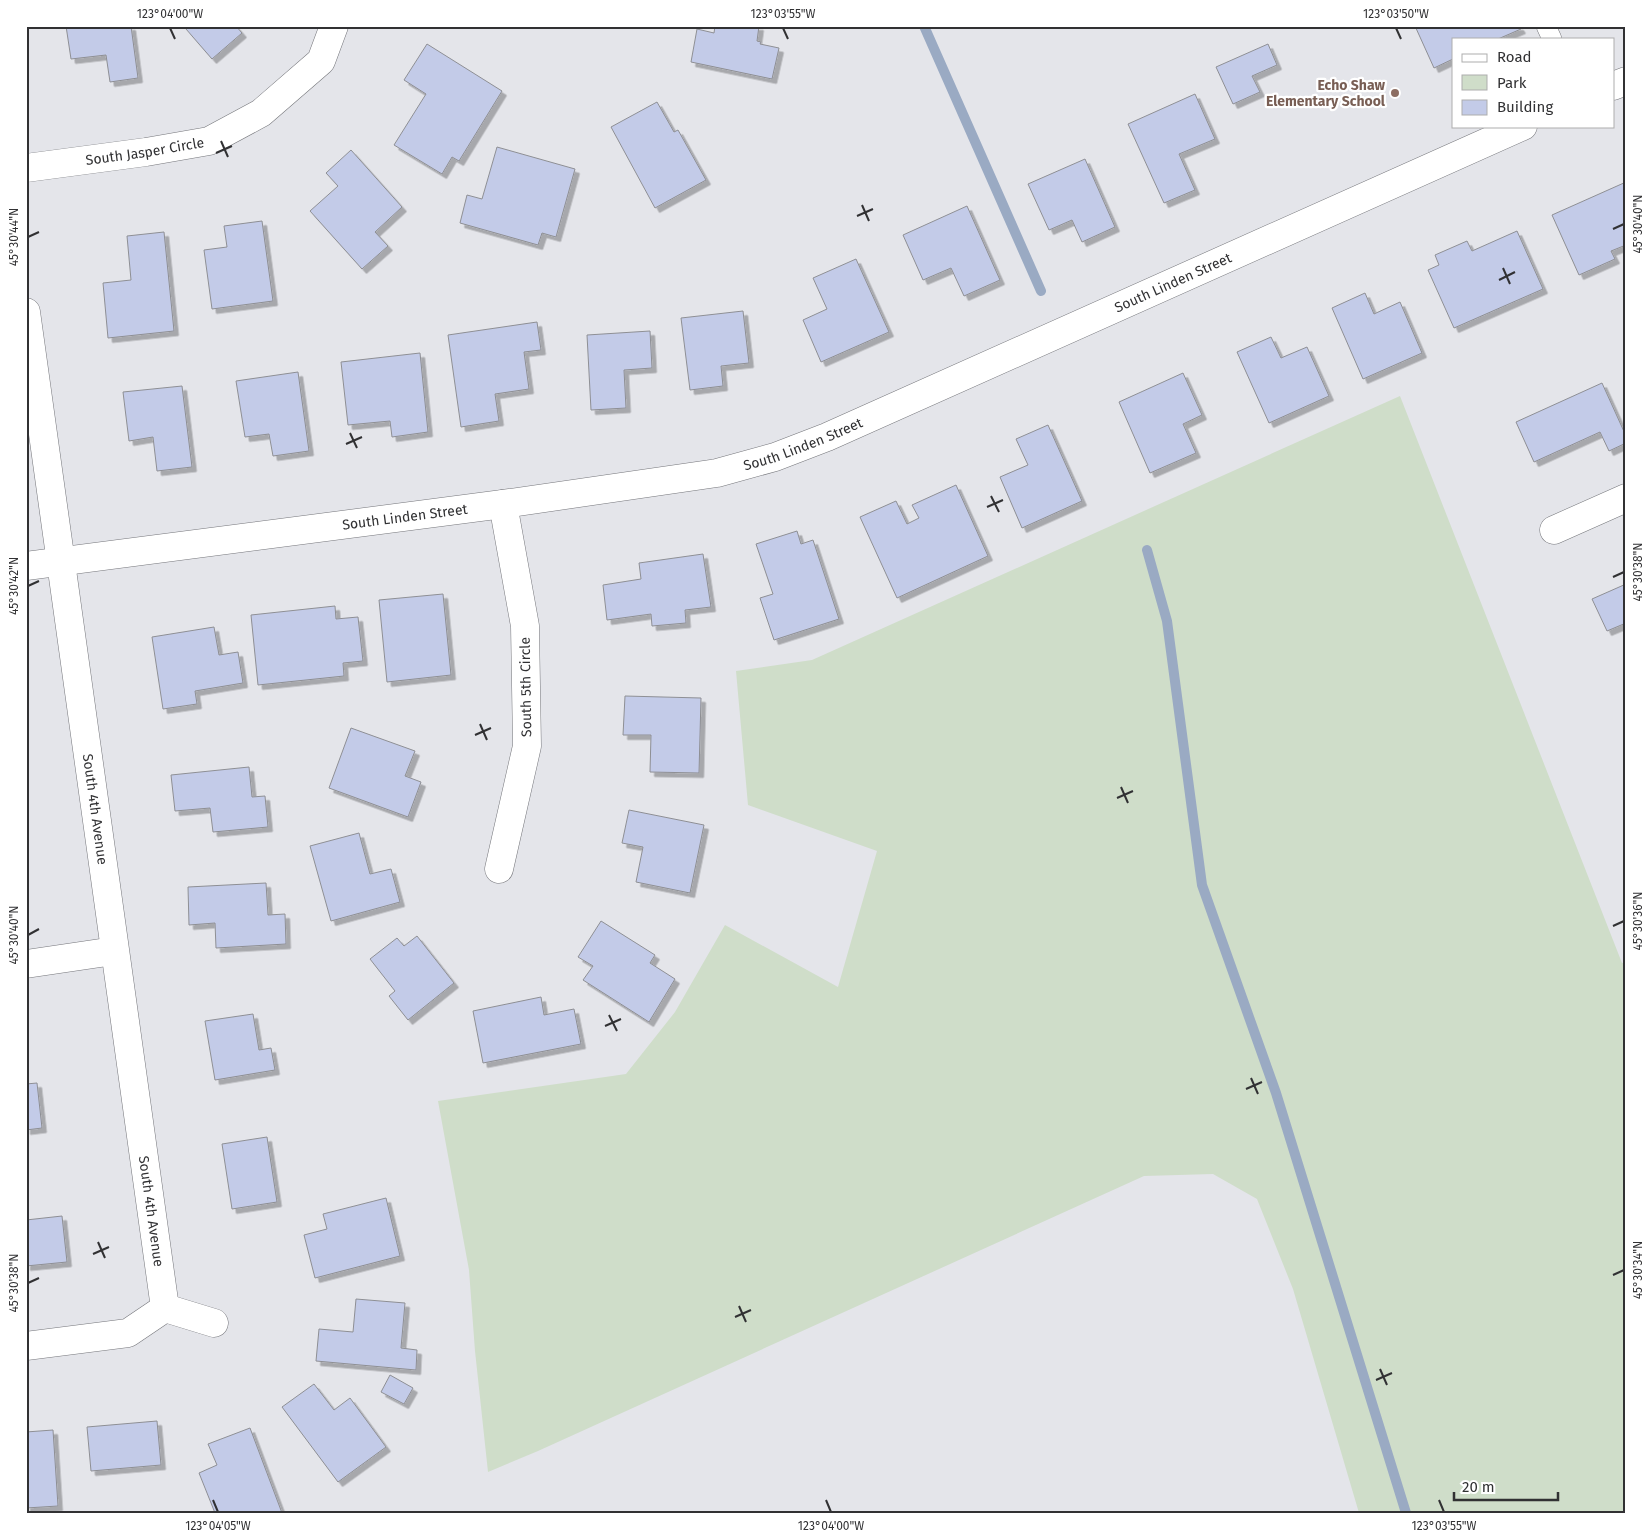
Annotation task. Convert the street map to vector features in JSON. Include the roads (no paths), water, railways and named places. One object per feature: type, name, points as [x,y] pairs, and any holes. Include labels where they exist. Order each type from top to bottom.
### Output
[{"type":"street","name":"South Jasper Circle","points":[[26,168],[146,152],[209,141],[261,113],[321,61],[334,26]]},
{"type":"street","points":[[1614,86],[1626,80]]},
{"type":"street","name":"South Linden Street","points":[[26,566],[504,504],[717,472],[775,457],[827,438],[1520,128]]},
{"type":"street","name":"South 4th Avenue","points":[[26,312],[165,1308]]},
{"type":"street","points":[[1554,530],[1626,498]]},
{"type":"street","name":"South 5th Circle","points":[[500,869],[527,746],[525,626],[504,504]]},
{"type":"street","points":[[26,964],[114,951]]},
{"type":"street","points":[[26,1346],[128,1332],[165,1308],[214,1323]]},
{"type":"lane","points":[[1546,26],[1552,38]]},
{"type":"waterway","points":[[924,26],[1041,291]]},
{"type":"waterway","points":[[1147,550],[1167,621],[1202,885],[1276,1093],[1406,1513]]},
{"type":"place","name":"Echo Shaw Elementary School","points":[[1395,93]]}]
